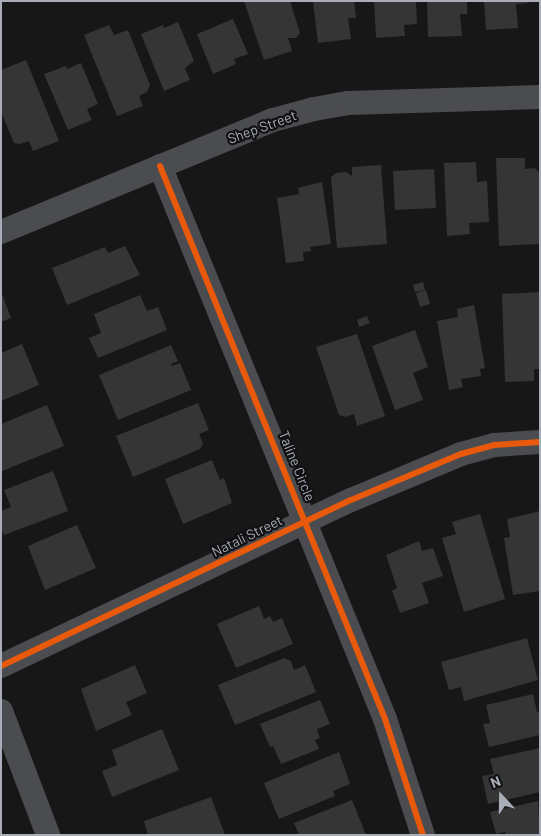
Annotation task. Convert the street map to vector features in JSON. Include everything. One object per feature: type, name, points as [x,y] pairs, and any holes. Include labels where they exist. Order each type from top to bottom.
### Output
[{"type":"street","name":"Shep Street","points":[[1,232],[273,120],[314,109],[348,103],[540,97]]},
{"type":"street","name":"Taline Circle","points":[[160,166],[385,719],[423,835]]},
{"type":"street","name":"Natali Street","points":[[1,666],[306,521],[461,454],[494,445],[540,442]]},
{"type":"street","points":[[1,711],[48,835]]},
{"type":"building","points":[[244,1],[290,1],[300,33],[296,38],[288,38],[292,51],[264,60]]},
{"type":"building","points":[[313,1],[354,1],[356,18],[348,18],[351,39],[318,43]]},
{"type":"building","points":[[374,1],[416,1],[417,24],[404,25],[405,36],[376,38]]},
{"type":"building","points":[[427,1],[467,1],[467,14],[460,14],[462,36],[428,37]]},
{"type":"building","points":[[484,1],[528,1],[528,3],[516,4],[518,28],[486,30]]},
{"type":"building","points":[[233,19],[248,54],[234,59],[236,64],[213,74],[197,34]]},
{"type":"building","points":[[178,22],[194,61],[185,68],[190,80],[164,91],[141,34],[163,25],[164,28]]},
{"type":"building","points":[[109,25],[114,35],[128,30],[150,85],[147,92],[139,96],[143,106],[117,116],[84,35]]},
{"type":"building","points":[[26,60],[59,141],[33,151],[29,141],[20,144],[14,143],[1,112],[1,70]]},
{"type":"building","points":[[81,63],[98,104],[87,109],[92,120],[68,130],[44,74],[66,66],[67,69]]},
{"type":"building","points":[[496,158],[525,158],[525,169],[535,168],[539,173],[540,244],[499,246]]},
{"type":"building","points":[[476,162],[477,182],[487,181],[489,222],[469,223],[470,234],[447,236],[444,163]]},
{"type":"building","points":[[381,165],[387,244],[337,248],[331,177],[336,173],[346,172],[352,176],[352,167]]},
{"type":"building","points":[[434,169],[436,208],[395,210],[393,171]]},
{"type":"building","points":[[322,182],[331,244],[310,247],[311,251],[303,252],[304,261],[286,263],[277,198],[299,194],[298,188]]},
{"type":"building","points":[[125,246],[140,275],[67,305],[52,268],[105,247],[108,253]]},
{"type":"building","points":[[423,282],[425,290],[415,292],[413,285]]},
{"type":"building","points":[[426,290],[430,304],[420,307],[416,293]]},
{"type":"building","points":[[1,291],[11,318],[1,322]]},
{"type":"building","points":[[540,292],[540,369],[534,369],[534,381],[505,382],[502,294]]},
{"type":"building","points":[[140,295],[147,311],[158,307],[167,330],[98,358],[89,338],[101,333],[94,314]]},
{"type":"building","points":[[474,305],[485,368],[480,369],[481,376],[461,379],[463,387],[449,390],[437,321],[458,317],[457,309]]},
{"type":"building","points":[[367,316],[370,323],[359,327],[357,320]]},
{"type":"building","points":[[415,330],[428,367],[413,373],[423,400],[395,410],[372,346]]},
{"type":"building","points":[[357,334],[385,416],[357,426],[354,414],[345,417],[339,415],[316,347]]},
{"type":"building","points":[[22,344],[39,385],[1,401],[1,353]]},
{"type":"building","points":[[171,345],[178,361],[171,364],[172,366],[180,363],[191,390],[118,420],[99,375]]},
{"type":"building","points":[[198,403],[209,430],[199,434],[203,444],[200,449],[133,477],[116,436]]},
{"type":"building","points":[[47,405],[64,446],[2,471],[1,424]]},
{"type":"building","points":[[212,460],[220,480],[224,478],[232,503],[183,524],[165,479]]},
{"type":"building","points":[[53,471],[68,511],[4,535],[1,528],[1,511],[11,507],[4,490]]},
{"type":"building","points":[[540,511],[540,591],[513,595],[504,538],[510,537],[507,519]]},
{"type":"building","points":[[480,514],[505,599],[464,612],[442,538],[456,534],[452,522]]},
{"type":"building","points":[[77,525],[96,568],[45,590],[28,546]]},
{"type":"building","points":[[419,541],[422,551],[433,548],[443,576],[422,583],[429,603],[400,613],[392,591],[397,588],[386,555]]},
{"type":"building","points":[[259,606],[264,619],[270,616],[273,622],[282,618],[293,644],[236,668],[217,624]]},
{"type":"building","points":[[527,638],[538,680],[464,701],[461,687],[449,690],[441,662]]},
{"type":"building","points":[[284,658],[291,661],[294,670],[305,665],[316,692],[235,725],[218,685]]},
{"type":"building","points":[[135,665],[147,693],[126,702],[132,715],[96,731],[81,689]]},
{"type":"building","points":[[533,694],[537,712],[540,712],[540,735],[489,747],[483,724],[490,723],[486,705]]},
{"type":"building","points":[[320,700],[330,724],[317,729],[320,738],[315,740],[319,749],[281,764],[273,746],[270,747],[260,724]]},
{"type":"building","points":[[162,729],[179,770],[112,797],[102,771],[117,765],[112,750]]},
{"type":"building","points":[[540,748],[540,792],[488,804],[482,776],[494,774],[490,759]]},
{"type":"building","points":[[339,752],[350,784],[333,791],[335,796],[279,819],[264,783]]},
{"type":"building","points":[[211,797],[225,835],[148,835],[144,821]]},
{"type":"building","points":[[352,800],[366,835],[299,835],[294,823]]},
{"type":"building","points":[[538,801],[540,835],[506,835],[505,832],[496,834],[490,812]]},
{"type":"cycle path","points":[[160,166],[385,719],[423,835]]},
{"type":"cycle path","points":[[1,666],[351,500],[461,454],[494,445],[540,442]]}]
